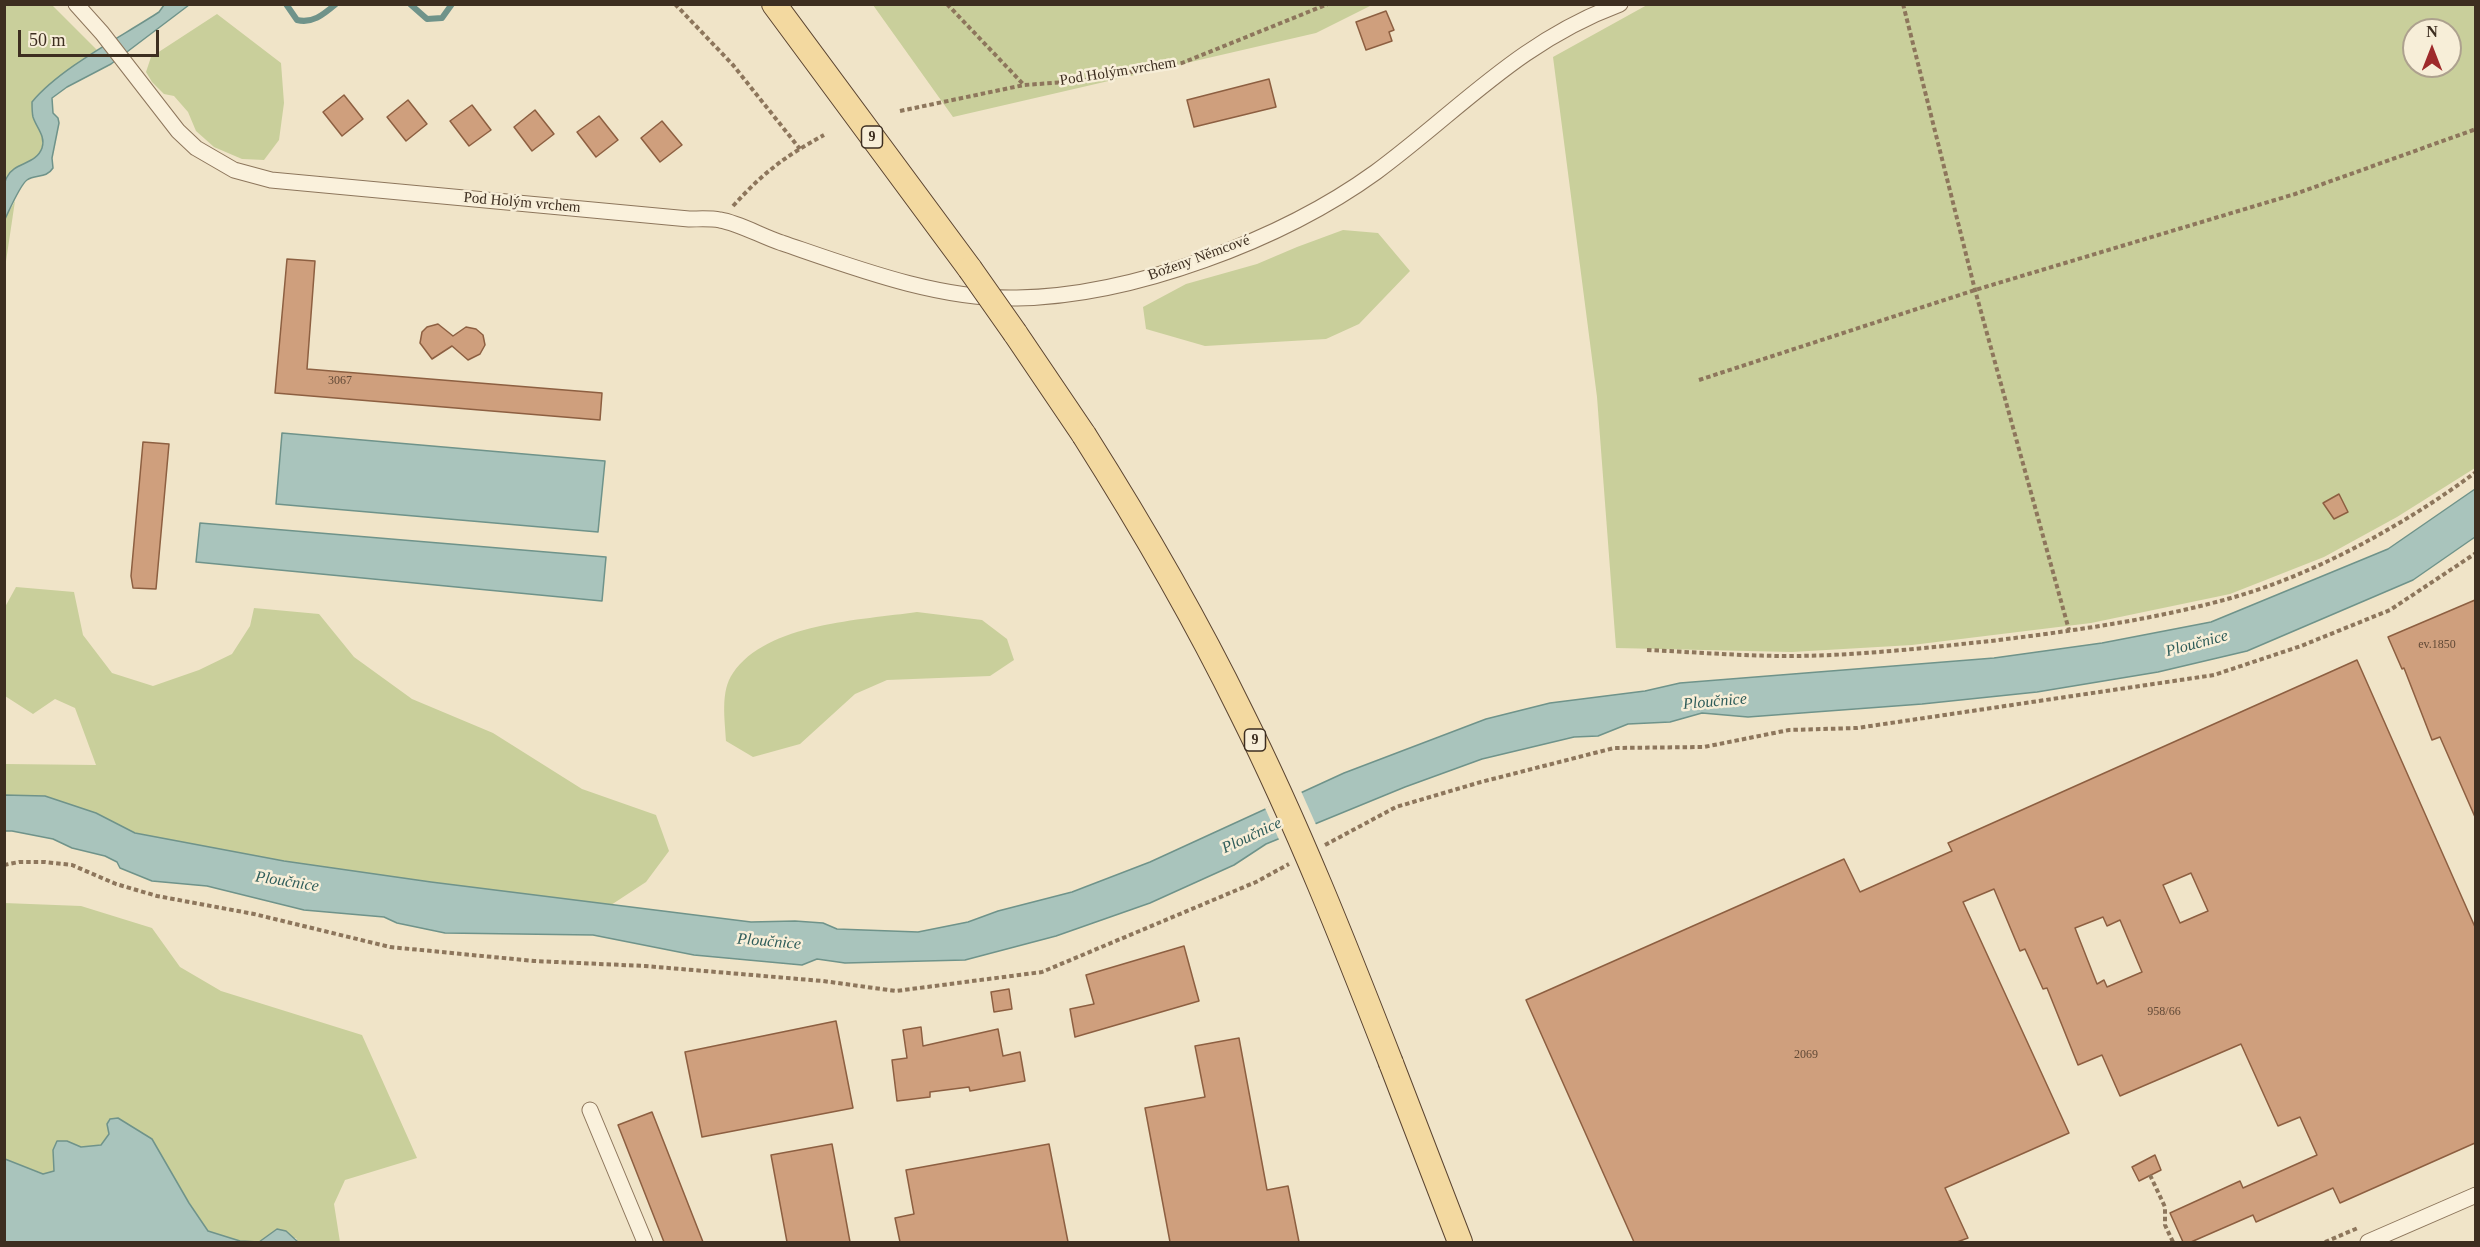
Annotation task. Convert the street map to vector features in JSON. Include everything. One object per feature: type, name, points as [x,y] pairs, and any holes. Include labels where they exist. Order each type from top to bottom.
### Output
[{"type":"main road","name":"9","points":[[774,4],[1015,333],[1084,435],[1162,562],[1203,636],[1278,789],[1366,1000],[1460,1242]]},
{"type":"street","name":"Pod Holým vrchem","points":[[76,4],[102,33],[178,131],[196,148],[234,170],[271,180],[689,219],[721,220]]},
{"type":"street","name":"Boženy Němcové","points":[[721,220],[836,261],[899,280],[951,292],[1013,298],[1051,297],[1103,289],[1192,264],[1273,231],[1330,202],[1376,171],[1530,49],[1556,33],[1620,4]]},
{"type":"street","points":[[590,1110],[645,1242]]},
{"type":"street","points":[[2368,1242],[2475,1195]]},
{"type":"path","points":[[675,4],[734,65],[800,149]]},
{"type":"path","points":[[947,4],[1024,85]]},
{"type":"path","name":"Pod Holým vrchem","points":[[900,111],[1024,85],[1081,81],[1182,63],[1328,4]]},
{"type":"path","points":[[1903,4],[1975,290],[2069,630]]},
{"type":"path","points":[[1699,380],[1975,290],[2295,194],[2475,129]]},
{"type":"path","points":[[721,220],[760,176],[824,135]]},
{"type":"path","points":[[1647,650],[1788,656],[1918,649],[2130,622],[2232,598],[2304,571],[2361,545],[2454,488],[2475,472]]},
{"type":"path","points":[[1315,850],[1396,807],[1481,782],[1614,748],[1704,747],[1789,730],[1857,728],[2214,675],[2301,646],[2390,610],[2475,553]]},
{"type":"path","points":[[4,866],[18,862],[72,865],[116,884],[157,896],[254,914],[390,947],[534,961],[645,966],[811,980],[896,991],[1042,972],[1256,882],[1295,861]]},
{"type":"path","points":[[2150,1175],[2164,1207],[2164,1225],[2173,1242]]},
{"type":"green space","points":[[5,5],[52,5],[98,51],[39,94],[32,102],[33,117],[43,140],[41,151],[32,161],[13,172],[5,183]]},
{"type":"green space","points":[[873,5],[1372,5],[1316,33],[953,117]]},
{"type":"green space","points":[[1647,5],[2475,5],[2475,468],[2397,517],[2324,557],[2230,594],[2091,623],[1912,645],[1792,652],[1616,648],[1597,397],[1553,57]]},
{"type":"green space","points":[[217,14],[281,63],[284,103],[279,140],[264,160],[242,159],[214,147],[196,131],[188,112],[174,96],[164,94],[146,72],[151,57]]},
{"type":"green space","points":[[15,201],[5,268],[5,219]]},
{"type":"green space","points":[[1343,230],[1378,233],[1410,271],[1359,324],[1326,339],[1205,346],[1146,329],[1143,307],[1186,284],[1257,264]]},
{"type":"green space","points":[[16,587],[74,592],[83,635],[112,673],[153,686],[199,670],[232,654],[250,626],[254,608],[319,614],[354,657],[412,699],[493,733],[582,789],[656,815],[669,851],[646,882],[611,905],[284,861],[198,846],[135,833],[96,813],[45,796],[5,795],[5,764],[96,765],[75,708],[55,699],[33,714],[5,696],[5,607]]},
{"type":"green space","points":[[917,612],[982,620],[1007,639],[1014,660],[990,676],[887,680],[855,694],[800,744],[753,757],[726,741],[724,706],[726,688],[733,673],[748,656],[768,644],[817,627]]},
{"type":"green space","points":[[4,903],[81,906],[152,928],[180,967],[221,991],[362,1035],[417,1158],[345,1180],[334,1204],[340,1242],[298,1242],[296,1238],[259,1242],[240,1241],[208,1231],[152,1139],[118,1119],[109,1119],[107,1124],[109,1134],[101,1145],[81,1147],[67,1142],[53,1150],[54,1171],[44,1174],[5,1159]]},
{"type":"water","points":[[164,5],[189,5],[111,64],[67,87],[52,98],[53,113],[59,123],[52,158],[53,168],[47,174],[30,178],[24,183],[5,219],[4,192],[7,177],[10,172],[35,158],[43,144],[33,117],[32,102],[44,89],[74,65],[159,12]]},
{"type":"water","points":[[282,433],[605,461],[598,532],[276,504]]},
{"type":"water","name":"Ploučnice","points":[[2475,489],[2475,537],[2413,580],[2247,651],[2158,672],[2037,692],[1922,704],[1748,717],[1702,713],[1670,722],[1628,724],[1598,736],[1574,737],[1482,759],[1405,787],[1266,844],[1234,865],[1150,903],[1056,936],[965,960],[845,963],[817,959],[802,965],[694,955],[593,935],[445,933],[397,923],[384,917],[304,910],[207,886],[152,881],[120,868],[117,862],[105,856],[72,848],[53,839],[5,831],[4,795],[45,796],[96,813],[135,833],[284,861],[751,922],[795,921],[823,923],[837,929],[918,932],[968,922],[998,911],[1072,892],[1150,862],[1344,773],[1486,719],[1550,703],[1645,691],[1680,683],[1994,658],[2102,643],[2211,622],[2388,549]]},
{"type":"water","points":[[200,523],[606,557],[602,601],[196,562]]},
{"type":"water","points":[[118,1118],[152,1139],[208,1231],[240,1241],[259,1242],[5,1242],[5,1159],[43,1174],[54,1171],[53,1150],[57,1141],[67,1141],[81,1147],[101,1145],[109,1134],[107,1124],[110,1119]]},
{"type":"water","points":[[277,1229],[286,1231],[298,1242],[259,1242]]},
{"type":"pier","points":[[1301,791],[1317,827],[1280,842],[1265,808]]},
{"type":"building","points":[[1386,11],[1394,30],[1389,32],[1392,41],[1366,50],[1356,22]]},
{"type":"building","points":[[1269,79],[1276,107],[1194,127],[1187,100]]},
{"type":"building","points":[[344,95],[363,119],[342,136],[323,112]]},
{"type":"building","points":[[408,100],[427,124],[406,141],[387,117]]},
{"type":"building","points":[[472,105],[491,130],[469,146],[450,121]]},
{"type":"building","points":[[535,110],[554,134],[532,151],[514,127]]},
{"type":"building","points":[[599,116],[618,140],[596,157],[577,132]]},
{"type":"building","points":[[662,121],[682,145],[660,162],[641,138]]},
{"type":"building","points":[[287,259],[315,261],[307,369],[602,393],[600,420],[275,393]]},
{"type":"building","points":[[438,324],[453,336],[466,327],[476,329],[483,335],[485,345],[480,354],[468,360],[452,346],[432,359],[420,343],[422,332],[427,327]]},
{"type":"building","points":[[143,442],[169,444],[156,589],[133,588],[131,576]]},
{"type":"building","points":[[2339,494],[2348,512],[2334,519],[2323,503]]},
{"type":"building","points":[[2475,600],[2475,817],[2440,737],[2432,740],[2404,668],[2402,669],[2388,637]]},
{"type":"building","points":[[2357,660],[2475,927],[2475,1143],[2340,1203],[2333,1188],[2256,1222],[2253,1215],[2191,1242],[2183,1242],[2170,1213],[2240,1181],[2243,1188],[2317,1155],[2300,1117],[2278,1126],[2241,1044],[2120,1096],[2102,1055],[2078,1065],[2047,988],[2043,989],[2025,949],[2020,951],[1994,889],[1963,902],[2069,1133],[1945,1188],[1968,1238],[1957,1242],[1634,1242],[1526,1000],[1844,859],[1860,892],[1952,851],[1948,843]],"holes":[[[2191,873],[2208,911],[2180,923],[2163,885]],[[2103,917],[2107,926],[2120,920],[2142,972],[2107,987],[2104,980],[2097,984],[2075,928]]]},
{"type":"building","points":[[1184,946],[1199,1001],[1075,1037],[1070,1009],[1094,1004],[1086,975]]},
{"type":"building","points":[[1009,989],[1012,1009],[994,1012],[991,992]]},
{"type":"building","points":[[836,1021],[853,1108],[702,1137],[685,1052]]},
{"type":"building","points":[[921,1027],[923,1046],[998,1029],[1003,1056],[1020,1052],[1025,1081],[970,1091],[969,1087],[930,1092],[930,1097],[897,1101],[892,1060],[907,1058],[903,1030]]},
{"type":"building","points":[[1239,1038],[1267,1190],[1288,1186],[1299,1242],[1170,1242],[1145,1108],[1205,1097],[1195,1046]]},
{"type":"building","points":[[652,1112],[703,1242],[664,1242],[618,1125]]},
{"type":"building","points":[[832,1144],[850,1242],[787,1242],[771,1155]]},
{"type":"building","points":[[1049,1144],[1068,1242],[900,1242],[895,1218],[914,1214],[906,1170]]},
{"type":"building","points":[[2155,1155],[2161,1170],[2139,1181],[2132,1167]]},
{"type":"waterway","points":[[286,4],[297,20],[303,21],[318,17],[336,4]]},
{"type":"waterway","points":[[410,4],[427,19],[442,18],[452,4]]}]
